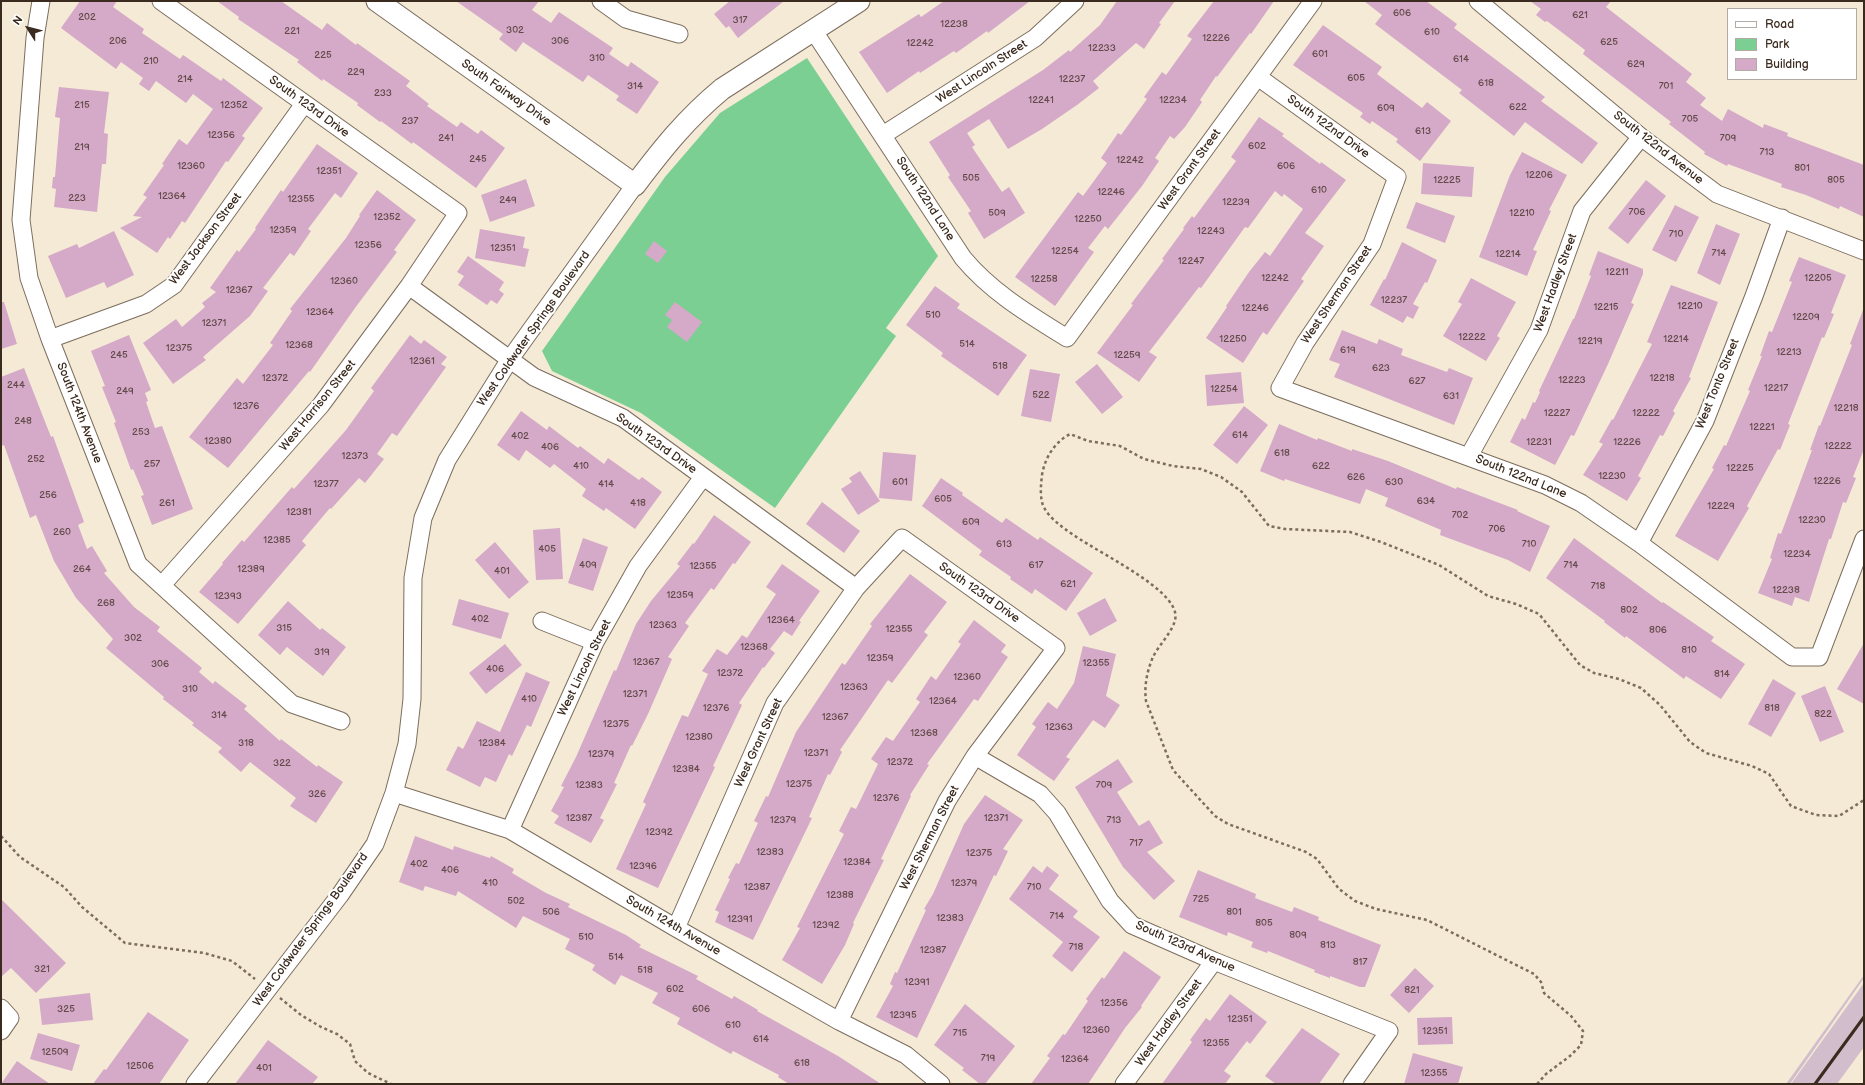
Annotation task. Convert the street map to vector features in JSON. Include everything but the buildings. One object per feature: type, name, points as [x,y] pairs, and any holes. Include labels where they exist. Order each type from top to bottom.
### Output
[{"type":"street","name":"South 124th Avenue","points":[[41,1],[35,38],[21,220],[29,278],[50,339],[138,564],[292,704],[341,721]]},
{"type":"street","name":"South 123rd Drive","points":[[161,1],[458,213]]},
{"type":"street","name":"South Fairway Drive","points":[[376,1],[635,185]]},
{"type":"street","points":[[601,1],[626,19],[679,34]]},
{"type":"street","name":"West Coldwater Springs Boulevard","points":[[196,1084],[340,895],[375,844],[394,793],[407,744],[412,699],[413,578],[423,518],[447,460],[510,359],[669,140],[722,89],[859,1]]},
{"type":"street","name":"West Lincoln Street","points":[[883,135],[1035,38],[1075,1]]},
{"type":"street","name":"West Grant Street","points":[[1067,338],[1313,1]]},
{"type":"street","name":"South 122nd Avenue","points":[[1478,1],[1641,137],[1717,194],[1864,251]]},
{"type":"street","name":"South 122nd Lane","points":[[813,30],[963,258],[978,276],[1023,310],[1067,338]]},
{"type":"street","name":"South 122nd Drive","points":[[1258,77],[1398,177]]},
{"type":"street","name":"West Jackson Street","points":[[50,339],[146,304],[174,285],[304,104]]},
{"type":"street","name":"West Hadley Street","points":[[1469,456],[1539,330],[1582,211],[1641,137]]},
{"type":"street","name":"West Sherman Street","points":[[1280,388],[1305,343],[1372,244],[1398,177]]},
{"type":"street","name":"West Harrison Street","points":[[162,585],[322,405],[409,286],[458,213]]},
{"type":"street","name":"West Tonto Street","points":[[1639,543],[1705,420],[1754,296],[1782,218]]},
{"type":"street","name":"South 123rd Drive","points":[[409,286],[534,377],[623,418],[856,588]]},
{"type":"street","name":"South 122nd Lane","points":[[1280,388],[1545,485],[1581,503],[1639,543],[1792,657],[1819,657],[1864,539]]},
{"type":"street","name":"West Lincoln Street","points":[[510,830],[595,642],[638,566],[703,476]]},
{"type":"street","name":"South 123rd Drive","points":[[902,538],[1056,648]]},
{"type":"street","name":"West Grant Street","points":[[676,928],[775,703],[856,588],[902,538]]},
{"type":"street","points":[[542,621],[595,642]]},
{"type":"street","name":"West Sherman Street","points":[[839,1021],[947,801],[975,756],[1056,648]]},
{"type":"street","name":"South 123rd Avenue","points":[[975,756],[1040,794],[1057,812],[1110,901],[1132,925],[1214,961],[1389,1031],[1352,1084]]},
{"type":"street","name":"South 124th Avenue","points":[[394,793],[510,830],[676,928],[839,1021],[906,1055],[941,1084]]},
{"type":"street","name":"West Hadley Street","points":[[1124,1084],[1214,961]]},
{"type":"path","points":[[1537,1084],[1546,1074],[1581,1045],[1583,1031],[1571,1016],[1544,993],[1541,982],[1534,974],[1427,920],[1376,908],[1355,901],[1339,889],[1317,859],[1306,852],[1228,824],[1215,816],[1173,770],[1146,701],[1145,690],[1153,658],[1161,642],[1175,623],[1176,613],[1171,602],[1154,585],[1072,536],[1051,518],[1042,503],[1040,487],[1043,470],[1049,454],[1059,440],[1070,434],[1088,441],[1120,446],[1144,459],[1174,466],[1201,469],[1220,477],[1242,492],[1269,526],[1285,529],[1350,532],[1439,565],[1488,596],[1516,604],[1539,614],[1580,665],[1594,673],[1619,679],[1641,688],[1660,705],[1690,742],[1706,753],[1752,766],[1769,774],[1790,806],[1816,815],[1839,816],[1864,800]]},
{"type":"path","points":[[1,836],[20,857],[64,887],[87,911],[124,943],[204,953],[232,961],[301,1014],[321,1027],[337,1034],[350,1044],[355,1061],[368,1073],[391,1084]]},
{"type":"shaded area","points":[[1864,975],[1864,978],[1790,1084],[1786,1084]]},
{"type":"shaded area","points":[[1864,983],[1864,1047],[1837,1084],[1791,1084]]},
{"type":"green space","points":[[807,58],[938,256],[886,328],[896,336],[775,508],[641,413],[552,371],[542,351],[665,177],[720,113]]},
{"type":"railway","points":[[1815,1084],[1864,1017]]}]
